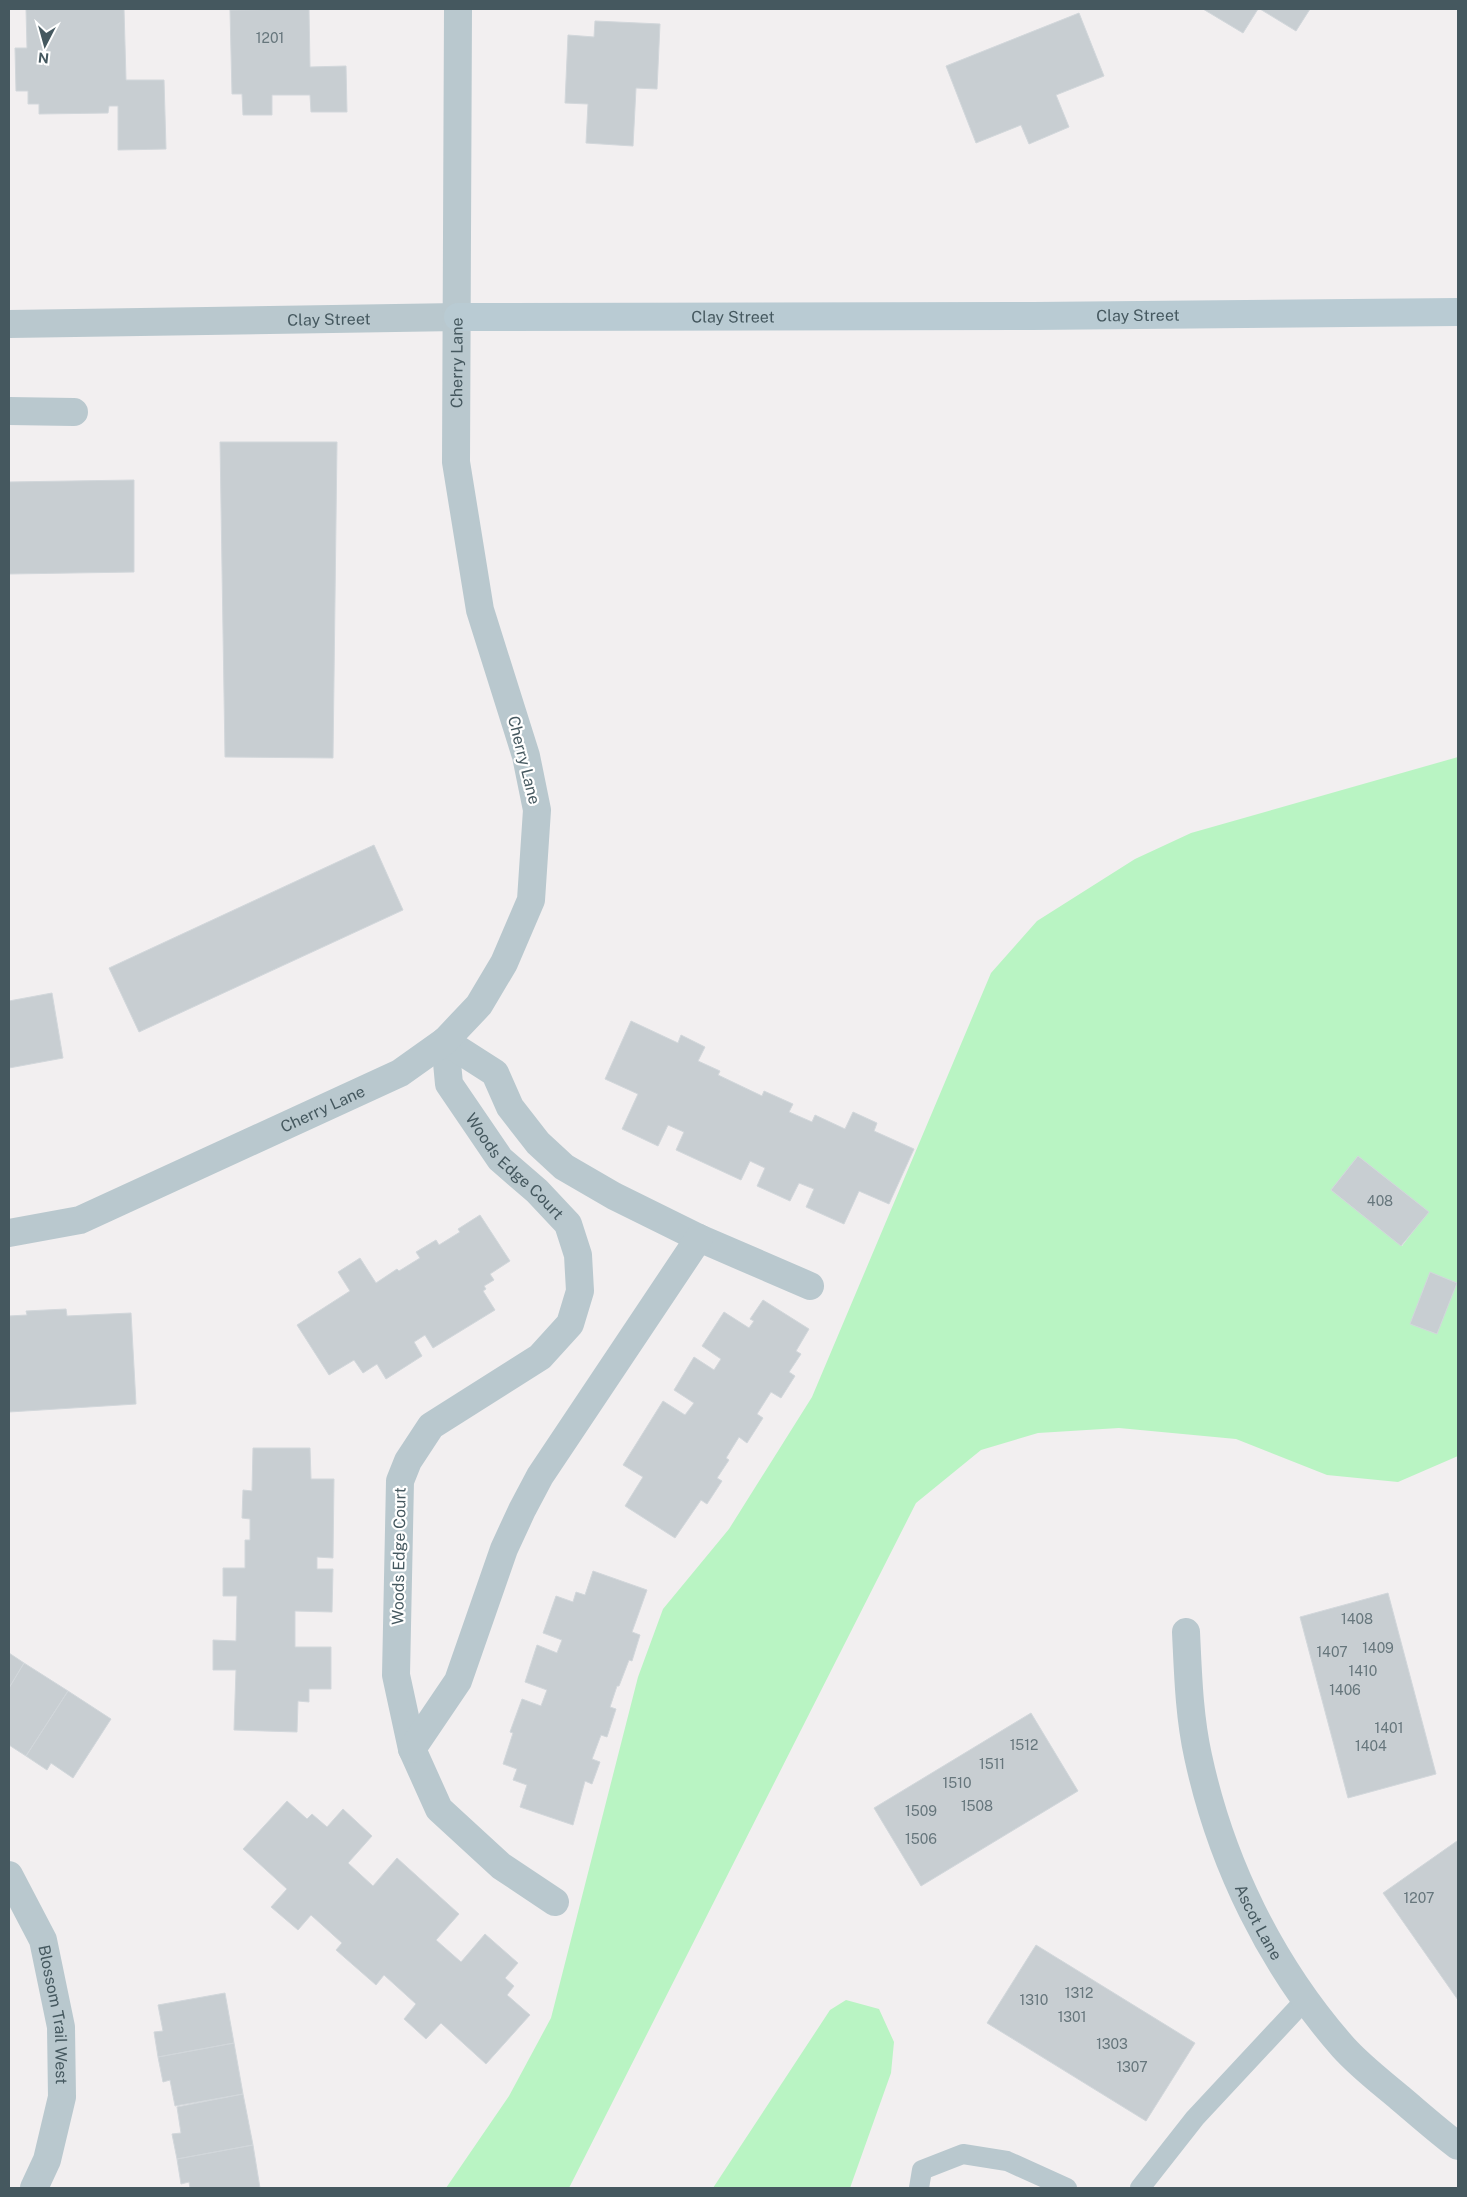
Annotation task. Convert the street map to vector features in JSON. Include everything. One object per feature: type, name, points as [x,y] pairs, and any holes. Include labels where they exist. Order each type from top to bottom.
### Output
[{"type":"street","name":"Cherry Lane","points":[[9,1233],[80,1220],[400,1073],[445,1041],[479,1005],[499,972],[532,900],[537,810],[526,756],[480,610],[456,462],[458,9]]},
{"type":"street","name":"Clay Street","points":[[9,324],[458,317],[973,316],[1458,312]]},
{"type":"street","points":[[9,411],[74,412]]},
{"type":"street","name":"Woods Edge Court","points":[[445,1041],[495,1073],[510,1107],[538,1143],[564,1167],[614,1196],[699,1238],[810,1286]]},
{"type":"street","name":"Woods Edge Court","points":[[445,1041],[449,1084],[500,1159],[537,1191],[568,1224],[578,1255],[580,1291],[570,1324],[540,1357],[430,1426],[408,1461],[400,1481],[396,1675],[412,1749],[439,1809],[501,1866],[555,1902]]},
{"type":"street","points":[[412,1749],[458,1681],[504,1549],[540,1476],[699,1238]]},
{"type":"street","name":"Ascot Lane","points":[[1186,1632],[1191,1710],[1198,1756],[1229,1861],[1256,1918],[1296,1986],[1344,2048],[1378,2080],[1458,2146]]},
{"type":"street","name":"Blossom Trail West","points":[[9,1875],[43,1940],[61,2027],[62,2097],[47,2160],[34,2188]]},
{"type":"lane","points":[[1140,2188],[1195,2118],[1306,1998]]},
{"type":"lane","points":[[919,2188],[922,2170],[963,2154],[1007,2161],[1068,2188]]},
{"type":"green space","points":[[1458,757],[1458,1456],[1398,1482],[1327,1475],[1236,1439],[1119,1428],[1038,1433],[981,1450],[916,1503],[569,2188],[446,2188],[509,2096],[551,2018],[638,1677],[663,1609],[729,1529],[812,1397],[991,973],[1037,921],[1135,859],[1191,833]],"holes":[[[1358,1156],[1428,1212],[1402,1246],[1331,1190]],[[1430,1273],[1456,1283],[1437,1334],[1411,1324]]]},
{"type":"green space","points":[[846,2000],[879,2009],[894,2042],[891,2073],[850,2188],[713,2188],[830,2010]]},
{"type":"building","points":[[26,9],[124,9],[126,80],[164,80],[166,149],[118,150],[118,106],[109,106],[108,113],[39,114],[39,104],[28,104],[28,91],[16,91],[15,48],[27,48]]},
{"type":"building","points":[[309,9],[310,67],[346,66],[347,112],[311,112],[310,95],[272,95],[272,115],[243,115],[242,94],[232,94],[230,10]]},
{"type":"building","points":[[1203,9],[1258,9],[1243,33]]},
{"type":"building","points":[[1260,9],[1310,9],[1296,31]]},
{"type":"building","points":[[1079,13],[1104,76],[1056,95],[1069,127],[1029,144],[1021,125],[976,143],[946,66]]},
{"type":"building","points":[[595,21],[660,24],[657,89],[636,88],[633,146],[586,143],[588,104],[565,103],[568,35],[594,37]]},
{"type":"building","points":[[220,442],[337,442],[333,758],[225,757]]},
{"type":"building","points":[[134,480],[134,572],[9,574],[9,482]]},
{"type":"building","points":[[374,845],[403,910],[139,1032],[109,968]]},
{"type":"building","points":[[52,993],[63,1058],[9,1068],[9,1001]]},
{"type":"building","points":[[631,1021],[678,1043],[681,1035],[705,1047],[698,1061],[720,1071],[718,1075],[762,1096],[764,1091],[793,1104],[789,1112],[812,1122],[815,1115],[845,1129],[853,1112],[877,1123],[874,1131],[914,1149],[889,1204],[859,1191],[844,1224],[806,1207],[814,1189],[799,1183],[790,1201],[757,1186],[765,1168],[750,1161],[741,1180],[676,1150],[684,1132],[668,1125],[658,1146],[622,1129],[638,1094],[605,1079]]},
{"type":"building","points":[[1358,1156],[1429,1212],[1401,1246],[1331,1190]]},
{"type":"building","points":[[480,1215],[510,1261],[490,1274],[494,1280],[484,1286],[486,1289],[483,1291],[495,1310],[433,1348],[425,1335],[414,1342],[422,1356],[386,1379],[377,1364],[363,1373],[354,1360],[329,1375],[297,1325],[350,1291],[338,1272],[360,1258],[376,1283],[397,1269],[399,1271],[420,1258],[416,1252],[436,1240],[439,1245],[460,1232],[458,1229]]},
{"type":"building","points":[[1430,1272],[1457,1283],[1437,1334],[1410,1324]]},
{"type":"building","points":[[763,1300],[809,1329],[796,1351],[801,1354],[789,1372],[795,1376],[781,1398],[771,1392],[757,1414],[763,1418],[747,1443],[739,1437],[726,1458],[729,1460],[717,1478],[722,1481],[707,1504],[701,1500],[675,1538],[625,1506],[643,1477],[623,1465],[663,1401],[685,1415],[694,1403],[674,1390],[694,1357],[714,1370],[721,1359],[702,1346],[724,1312],[749,1328],[754,1321],[750,1319]]},
{"type":"building","points":[[66,1309],[67,1316],[131,1313],[136,1404],[9,1412],[9,1316],[27,1315],[26,1311]]},
{"type":"building","points":[[253,1448],[310,1448],[311,1479],[334,1479],[333,1558],[317,1557],[317,1569],[333,1569],[332,1612],[295,1611],[295,1647],[331,1647],[331,1689],[309,1689],[309,1702],[298,1701],[297,1732],[234,1730],[236,1670],[213,1670],[213,1640],[236,1641],[237,1596],[223,1596],[223,1568],[245,1568],[245,1540],[250,1540],[250,1519],[242,1518],[243,1490],[252,1491]]},
{"type":"building","points":[[593,1571],[647,1590],[632,1632],[640,1635],[632,1661],[629,1660],[619,1686],[617,1686],[610,1707],[616,1709],[607,1737],[601,1735],[592,1759],[600,1762],[592,1784],[585,1781],[573,1825],[520,1807],[527,1785],[513,1780],[517,1769],[503,1764],[513,1733],[510,1732],[522,1699],[541,1706],[547,1690],[525,1682],[537,1645],[557,1653],[562,1640],[543,1633],[556,1596],[573,1602],[576,1592],[585,1595]]},
{"type":"building","points":[[1388,1593],[1436,1774],[1348,1798],[1300,1617]]},
{"type":"building","points":[[9,1653],[24,1663],[9,1688]]},
{"type":"building","points":[[24,1663],[68,1691],[26,1756],[9,1745],[9,1688]]},
{"type":"building","points":[[68,1691],[111,1719],[73,1778],[51,1763],[47,1770],[26,1756]]},
{"type":"building","points":[[1031,1713],[1078,1791],[921,1886],[874,1808]]},
{"type":"building","points":[[287,1801],[307,1819],[312,1814],[327,1827],[343,1809],[372,1836],[348,1863],[373,1886],[397,1858],[459,1914],[436,1940],[461,1962],[485,1934],[518,1963],[505,1978],[514,1986],[507,1995],[530,2015],[486,2064],[441,2023],[426,2039],[404,2019],[416,2004],[384,1975],[376,1985],[336,1950],[342,1943],[311,1915],[298,1930],[271,1907],[287,1889],[243,1849]]},
{"type":"building","points":[[1458,1842],[1458,2000],[1383,1893]]},
{"type":"building","points":[[1036,1945],[1195,2043],[1146,2121],[987,2023]]},
{"type":"building","points":[[225,1993],[234,2043],[158,2057],[154,2032],[163,2031],[158,2005]]},
{"type":"building","points":[[234,2043],[243,2094],[175,2106],[170,2080],[163,2082],[158,2057]]},
{"type":"building","points":[[243,2094],[253,2145],[177,2159],[172,2134],[181,2133],[177,2107]]},
{"type":"building","points":[[253,2145],[260,2188],[190,2188],[189,2182],[181,2184],[177,2159]]}]
